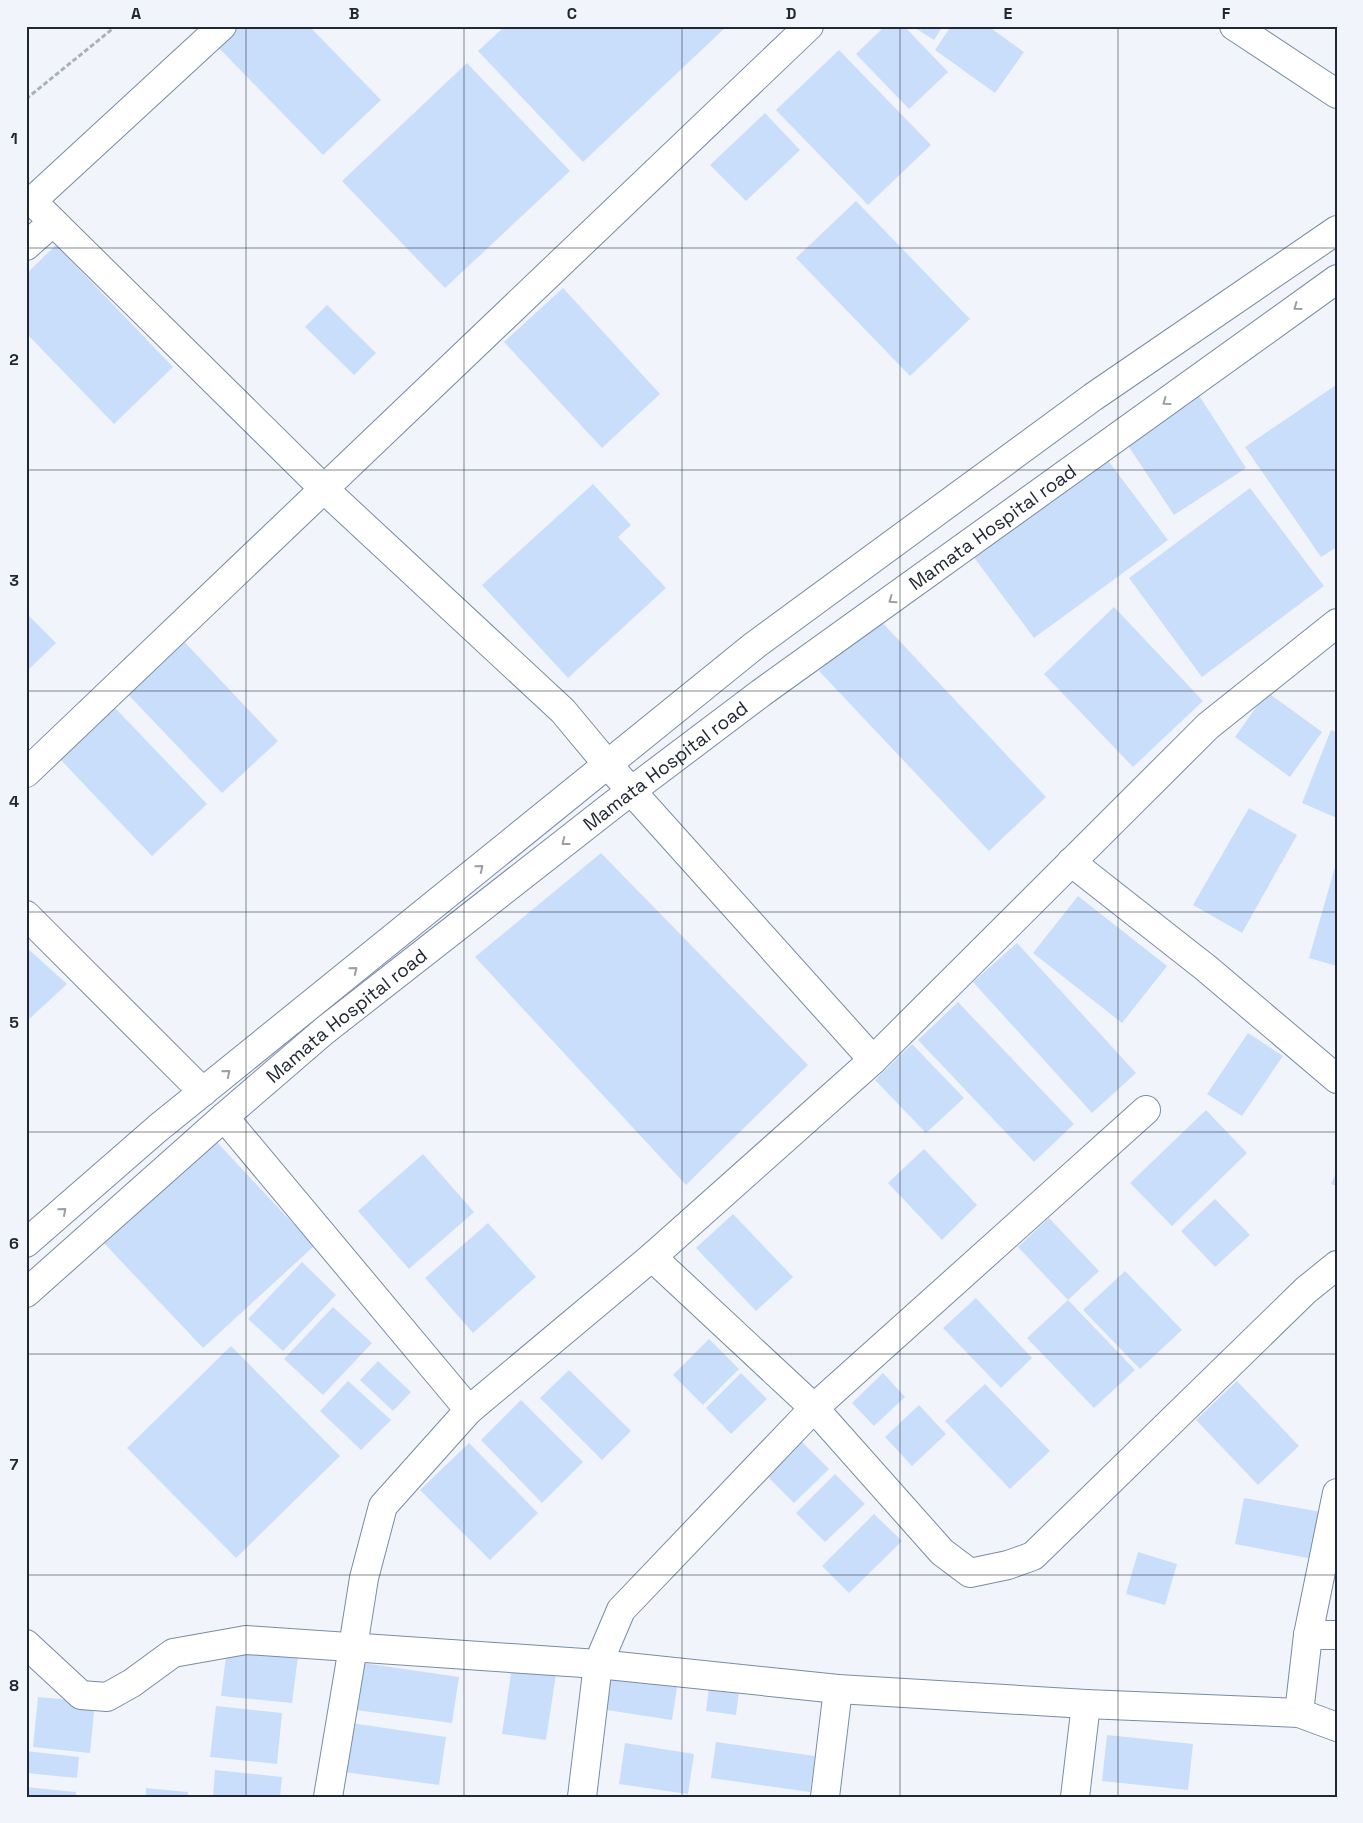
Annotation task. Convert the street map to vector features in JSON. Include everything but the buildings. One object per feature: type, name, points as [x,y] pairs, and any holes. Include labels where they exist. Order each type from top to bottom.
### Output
[{"type":"street","points":[[222,26],[32,201],[324,489],[563,711],[631,791],[873,1060]]},
{"type":"street","points":[[26,773],[809,26]]},
{"type":"street","points":[[1234,26],[1337,94]]},
{"type":"street","points":[[26,246],[52,222]]},
{"type":"street","name":"Mamata Hospital road","points":[[26,1243],[158,1128],[755,645],[1084,403],[1337,230]]},
{"type":"street","name":"Mamata Hospital road","points":[[26,1293],[324,1031],[631,791],[761,693],[1337,278]]},
{"type":"street","points":[[328,1797],[364,1578],[383,1506],[469,1410],[652,1257],[873,1060],[1208,726],[1337,623]]},
{"type":"street","points":[[1071,862],[1206,968],[1337,1078]]},
{"type":"street","points":[[26,914],[203,1092]]},
{"type":"street","points":[[582,1797],[598,1664],[621,1610],[814,1408],[1146,1110]]},
{"type":"street","points":[[224,1117],[469,1410]]},
{"type":"street","points":[[652,1257],[814,1408],[942,1552],[970,1573],[1008,1565],[1033,1556],[1306,1290],[1337,1266]]},
{"type":"street","points":[[1299,1713],[1308,1635],[1337,1493]]},
{"type":"street","points":[[1308,1635],[1337,1635]]},
{"type":"street","points":[[26,1644],[81,1695],[107,1697],[132,1684],[173,1653],[246,1640],[598,1664],[838,1689],[1086,1704],[1299,1713],[1337,1727]]},
{"type":"street","points":[[825,1797],[838,1689]]},
{"type":"street","points":[[1075,1797],[1086,1704]]},
{"type":"path","points":[[26,99],[116,26]]}]
